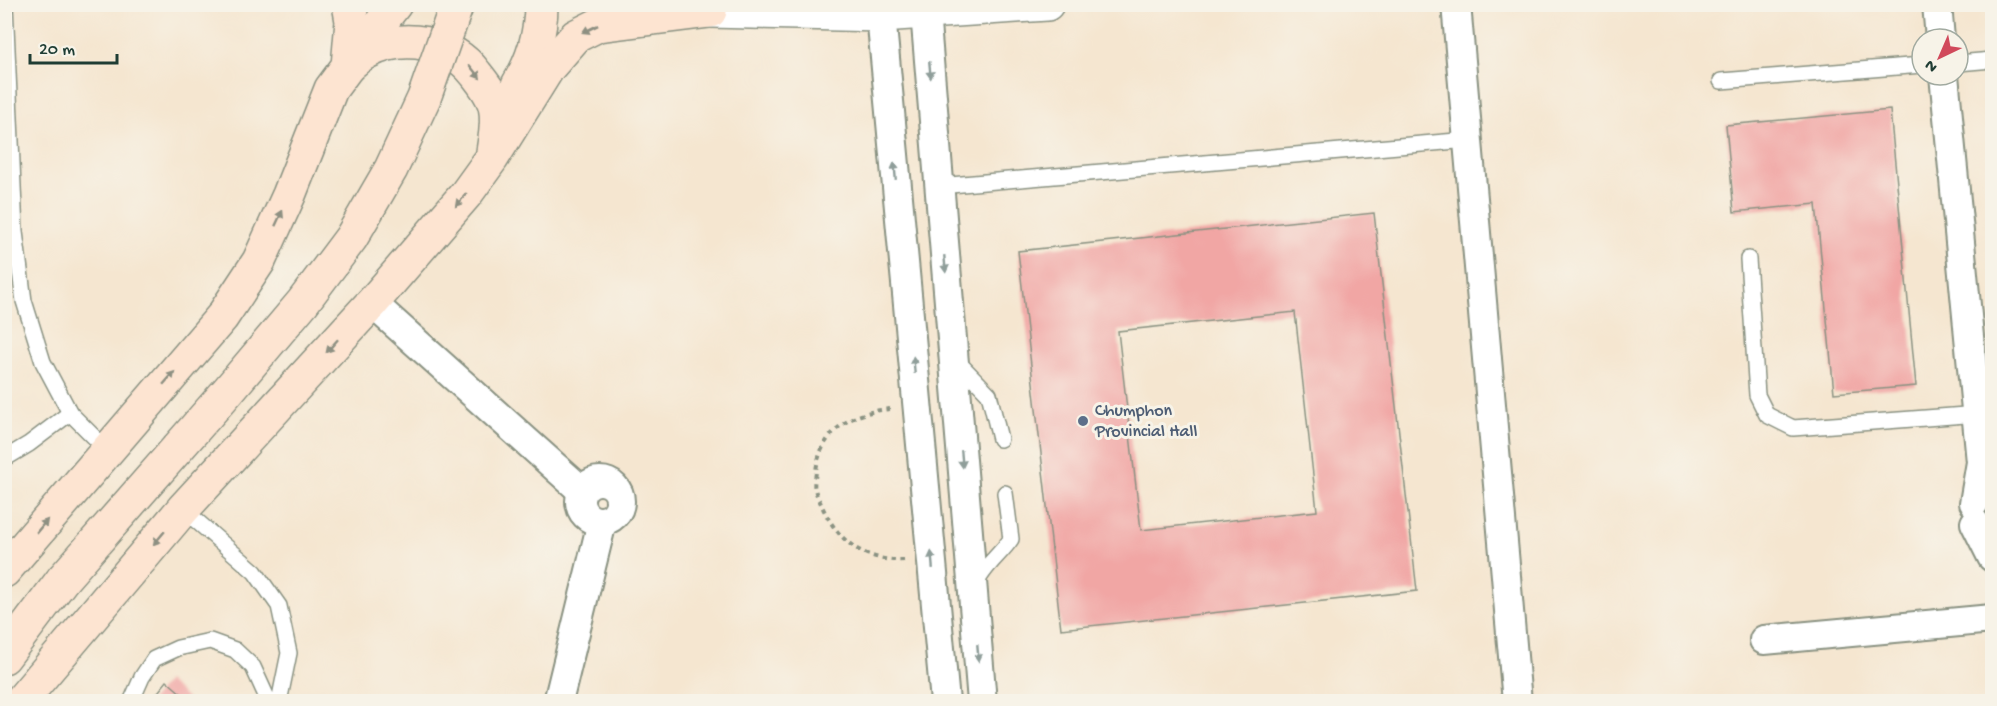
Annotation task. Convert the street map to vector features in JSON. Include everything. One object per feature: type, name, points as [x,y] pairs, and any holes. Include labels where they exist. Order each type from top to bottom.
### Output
[{"type":"main road","points":[[349,4],[357,59]]},
{"type":"main road","points":[[4,571],[222,317],[259,261],[289,195],[331,89],[357,59],[395,4]]},
{"type":"main road","points":[[4,640],[63,579],[235,383],[303,302],[351,238],[401,149],[424,98],[457,4]]},
{"type":"main road","points":[[497,118],[526,72],[536,49],[541,28],[541,4]]},
{"type":"main road","points":[[20,702],[183,509],[372,303],[466,194],[492,158],[548,68],[576,36],[598,25],[710,11]]},
{"type":"main road","points":[[357,59],[382,46],[401,42],[423,42],[445,49],[470,65],[488,88],[494,103],[497,118],[492,158]]},
{"type":"main road","points":[[4,657],[63,579]]},
{"type":"street","points":[[645,4],[710,11],[881,15],[1047,4]]},
{"type":"street","points":[[1456,4],[1517,702]]},
{"type":"street","points":[[1937,4],[1939,27]]},
{"type":"street","points":[[925,12],[982,702]]},
{"type":"street","points":[[881,15],[945,702]]},
{"type":"street","points":[[1945,87],[1984,413],[1987,470],[1975,513],[1992,557]]},
{"type":"street","points":[[372,303],[582,491],[588,484],[608,482],[619,494],[619,508],[611,518],[602,522],[558,702]]},
{"type":"street","points":[[935,597],[973,594]]},
{"type":"street","points":[[1764,640],[1992,619]]},
{"type":"lane","points":[[5,4],[15,232],[24,301],[43,362],[70,413],[107,450]]},
{"type":"lane","points":[[1970,62],[1992,60]]},
{"type":"lane","points":[[1721,81],[1910,66]]},
{"type":"lane","points":[[939,186],[1468,140]]},
{"type":"lane","points":[[1748,259],[1757,395],[1767,415],[1793,428],[1984,413]]},
{"type":"lane","points":[[953,357],[989,394],[1000,439]]},
{"type":"lane","points":[[4,459],[29,444],[70,413]]},
{"type":"lane","points":[[973,594],[979,576],[1001,554],[1011,539],[1005,493]]},
{"type":"lane","points":[[183,509],[255,572],[279,606],[289,653],[279,702]]},
{"type":"lane","points":[[131,702],[153,659],[178,648],[210,641],[235,650],[253,667],[269,702]]},
{"type":"path","points":[[917,407],[874,410],[851,417],[832,433],[818,455],[814,489],[830,524],[858,550],[889,561],[932,559]]},
{"type":"building","points":[[1890,110],[1916,386],[1834,393],[1816,204],[1734,212],[1726,125]]},
{"type":"building","name":"Chumphon Provincial Hall","points":[[1374,213],[1417,591],[1061,629],[1018,251]],"holes":[[[1295,312],[1317,511],[1141,530],[1118,331]]]},
{"type":"building","points":[[167,681],[191,702],[150,702]]},
{"type":"place","name":"Chumphon Provincial Hall","points":[[1083,421]]}]
